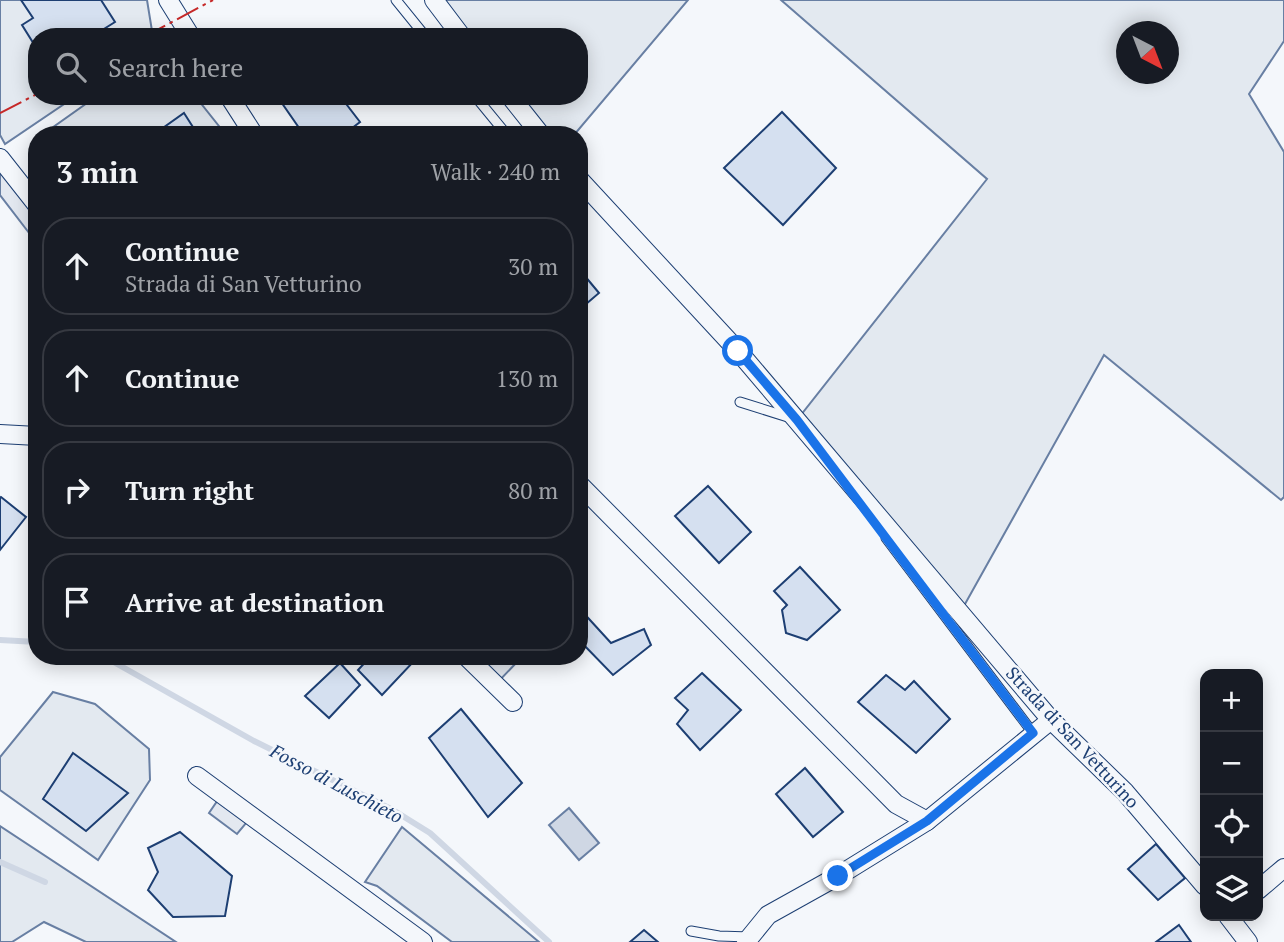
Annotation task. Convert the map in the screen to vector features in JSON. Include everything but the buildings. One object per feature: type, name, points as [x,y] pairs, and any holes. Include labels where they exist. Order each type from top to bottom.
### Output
[{"type":"street","points":[[168,0],[185,28]]},
{"type":"street","points":[[434,0],[455,28]]},
{"type":"street","points":[[235,105],[248,126]]},
{"type":"street","points":[[517,105],[534,126]]},
{"type":"street","points":[[0,158],[28,194]]},
{"type":"street","name":"Strada di San Vetturino","points":[[588,189],[738,351],[1051,720],[1125,792],[1200,880]]},
{"type":"street","points":[[0,434],[28,436]]},
{"type":"street","points":[[588,493],[896,804],[927,821]]},
{"type":"street","points":[[475,665],[513,702]]},
{"type":"street","points":[[748,939],[768,915],[927,821],[1051,720]]},
{"type":"street","points":[[197,776],[423,942]]},
{"type":"street","points":[[1263,886],[1284,868]]},
{"type":"street","points":[[1232,921],[1248,942]]},
{"type":"lane","points":[[396,0],[419,28]]},
{"type":"lane","points":[[482,105],[500,126]]},
{"type":"lane","points":[[740,401],[797,420],[1033,733]]},
{"type":"lane","points":[[691,930],[748,939]]},
{"type":"shaded area","points":[[0,0],[147,0],[152,28],[28,28],[28,105],[63,105],[5,144],[0,135]]},
{"type":"shaded area","points":[[434,0],[688,0],[582,126],[534,126],[517,105],[588,105],[588,28],[455,28]]},
{"type":"shaded area","points":[[781,0],[1284,0],[1284,41],[1249,94],[1284,152],[1284,497],[1281,500],[1104,355],[960,613],[797,420],[987,179]]},
{"type":"shaded area","points":[[84,105],[202,105],[219,126],[55,126]]},
{"type":"shaded area","points":[[0,158],[28,194],[28,232],[0,195]]},
{"type":"shaded area","points":[[475,665],[514,665],[495,685]]},
{"type":"shaded area","points":[[53,692],[95,704],[149,749],[150,780],[98,860],[0,790],[0,757]]},
{"type":"shaded area","points":[[222,794],[252,816],[237,834],[209,813]]},
{"type":"shaded area","points":[[569,808],[599,843],[579,860],[549,825]]},
{"type":"shaded area","points":[[0,826],[176,942],[86,942],[44,922],[12,942],[0,942]]},
{"type":"shaded area","points":[[402,827],[539,942],[452,942],[377,886],[365,882]]},
{"type":"waterway","name":"Fosso di Luschieto","points":[[0,640],[28,642]]},
{"type":"waterway","name":"Fosso di Luschieto","points":[[119,665],[254,741],[393,810],[430,833],[549,942]]},
{"type":"waterway","points":[[0,862],[45,882]]},
{"type":"power","points":[[161,28],[213,0]]},
{"type":"power","points":[[0,113],[28,99]]},
{"type":"route","points":[[738,351],[797,420],[1033,733],[927,821],[838,876]]}]
